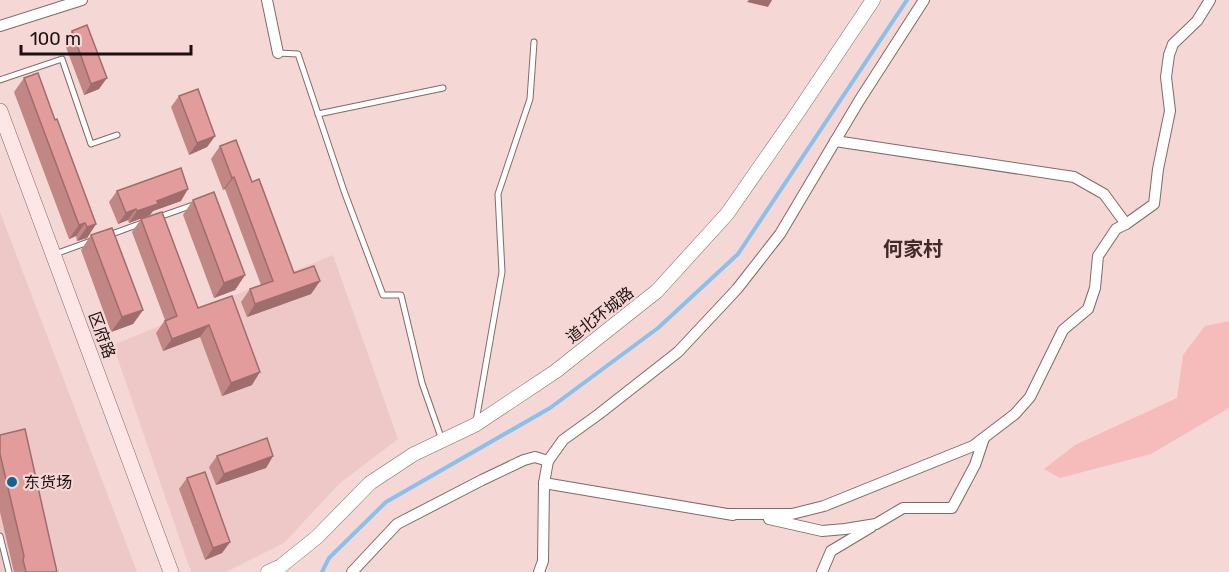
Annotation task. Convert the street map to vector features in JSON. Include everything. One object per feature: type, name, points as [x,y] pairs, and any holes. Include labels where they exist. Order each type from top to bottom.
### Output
[{"type":"main road","name":"区府路","points":[[0,111],[171,572]]},
{"type":"street","points":[[0,26],[82,0]]},
{"type":"street","points":[[267,0],[278,53]]},
{"type":"street","name":"道北环城路","points":[[268,572],[281,566],[317,537],[370,483],[414,454],[475,425],[556,371],[657,291],[727,214],[873,0]]},
{"type":"street","points":[[539,572],[543,561],[544,483],[548,461],[562,440],[678,352],[736,289],[780,234],[865,91],[924,0]]},
{"type":"street","points":[[728,514],[792,514],[824,506],[973,446],[1015,414],[1030,397],[1063,330],[1088,309],[1095,288],[1098,256],[1116,228],[1126,224],[1154,204],[1158,169],[1170,111],[1167,77],[1169,55],[1173,44],[1197,21],[1210,0]]},
{"type":"street","points":[[835,141],[1074,177],[1104,194],[1126,224]]},
{"type":"street","points":[[822,572],[831,551],[903,508],[952,508],[975,465],[984,438]]},
{"type":"street","points":[[352,572],[397,525],[524,460],[535,457],[548,461]]},
{"type":"street","points":[[544,483],[775,520],[822,531],[876,524]]},
{"type":"lane","points":[[475,425],[502,272],[498,194],[530,99],[534,42]]},
{"type":"lane","points":[[278,53],[298,54],[344,191],[382,294],[401,295],[422,383],[442,440]]},
{"type":"lane","points":[[0,80],[62,59],[91,144],[117,135]]},
{"type":"lane","points":[[318,114],[443,88]]},
{"type":"lane","points":[[108,235],[195,205]]},
{"type":"lane","points":[[53,255],[97,239]]},
{"type":"lane","points":[[0,536],[9,572]]},
{"type":"shaded area","points":[[0,212],[137,572],[0,572]]},
{"type":"shaded area","points":[[333,255],[398,439],[340,483],[284,543],[226,572],[191,572],[113,345]]},
{"type":"shaded area","points":[[1229,321],[1229,408],[1151,454],[1060,478],[1044,469],[1075,445],[1177,398],[1183,355],[1205,326]]},
{"type":"building","points":[[87,25],[107,78],[91,84],[72,31]]},
{"type":"building","points":[[38,73],[96,224],[87,227],[85,223],[79,225],[24,78]]},
{"type":"building","points":[[198,89],[215,136],[197,143],[179,96]]},
{"type":"building","points":[[236,140],[252,182],[259,179],[294,273],[314,266],[320,281],[255,304],[250,289],[273,281],[220,146]]},
{"type":"building","points":[[181,168],[188,189],[157,201],[158,204],[126,213],[117,191]]},
{"type":"building","points":[[214,192],[245,275],[224,283],[193,200]]},
{"type":"building","points":[[162,212],[198,308],[232,296],[260,372],[231,383],[209,325],[172,339],[165,321],[177,316],[141,219]]},
{"type":"building","points":[[112,228],[143,310],[122,317],[91,235]]},
{"type":"building","points":[[25,429],[57,572],[26,572],[23,560],[24,556],[0,454],[0,435]]},
{"type":"building","points":[[267,438],[273,456],[224,474],[217,456]]},
{"type":"building","points":[[205,472],[230,542],[213,548],[187,478]]},
{"type":"waterway","points":[[322,572],[329,558],[386,502],[550,408],[658,328],[738,254],[907,0]]},
{"type":"place","name":"东货场","points":[[12,482]]},
{"type":"district","name":"何家村","points":[[913,249]]}]
